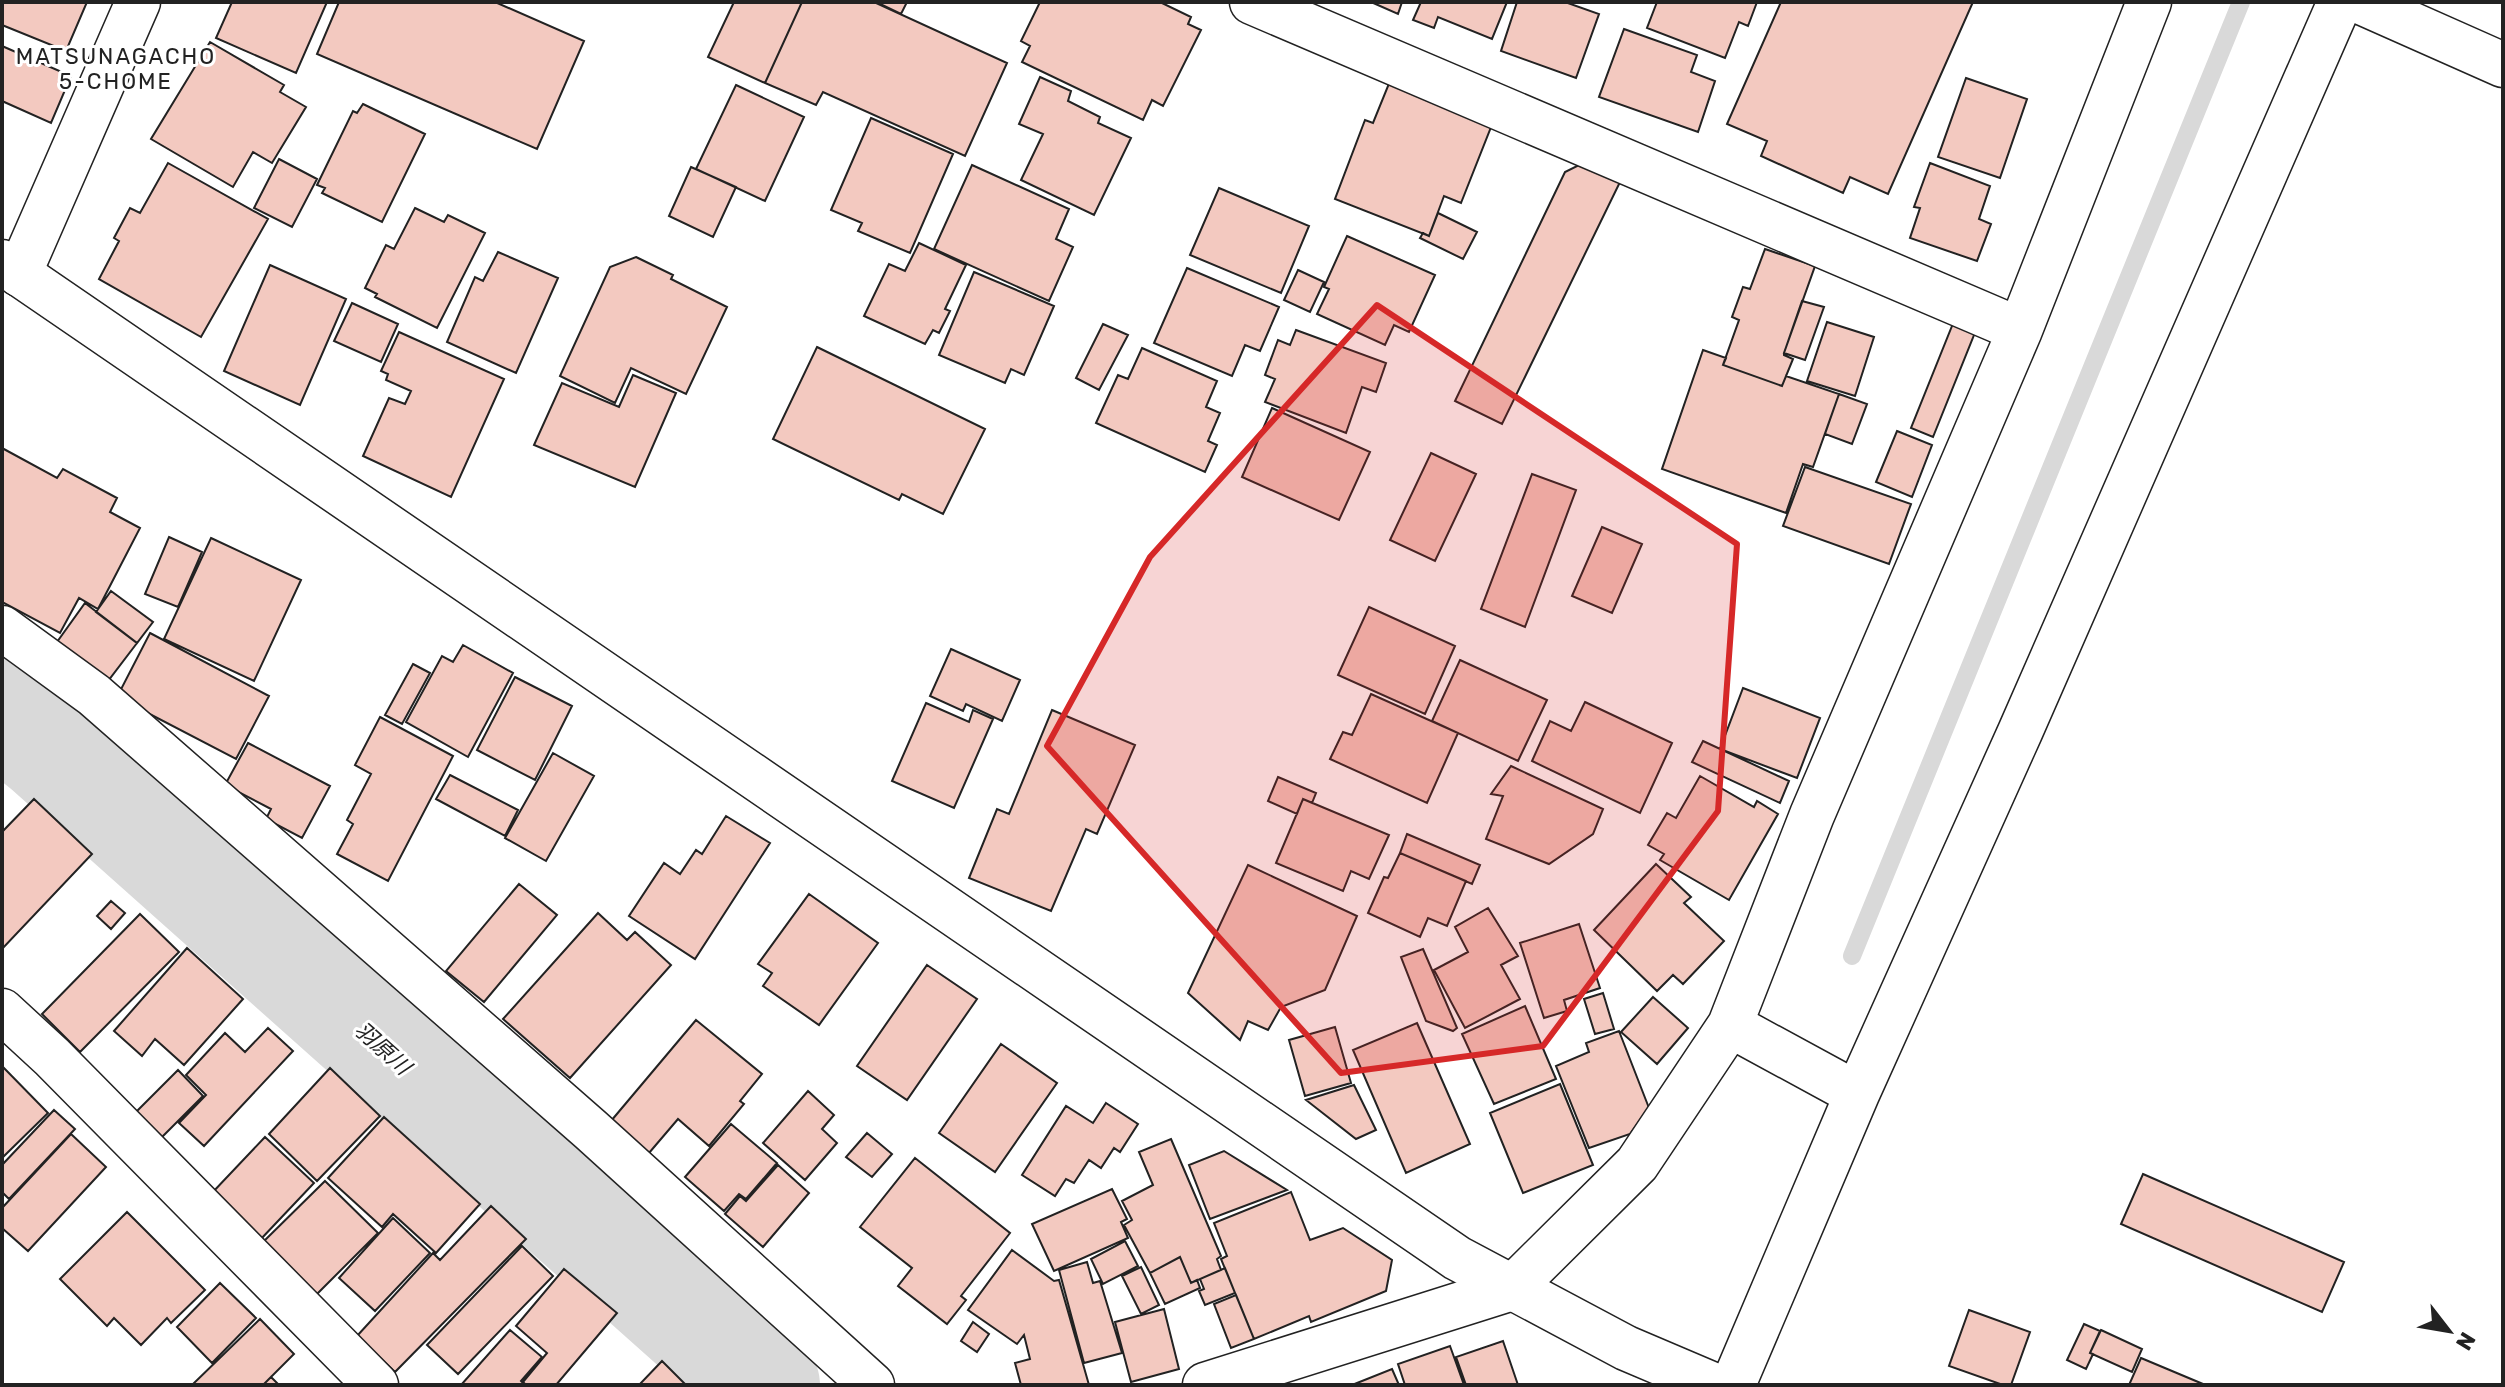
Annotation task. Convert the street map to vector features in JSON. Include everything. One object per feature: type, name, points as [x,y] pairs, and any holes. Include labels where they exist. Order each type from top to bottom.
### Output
[{"type":"street","points":[[138,2],[10,268],[1457,1258],[1626,1348],[1713,1385]]},
{"type":"street","points":[[1252,2],[2020,330]]},
{"type":"street","points":[[1205,1385],[1512,1288],[1637,1164],[1730,1025],[1812,815],[2020,330],[2149,2]]},
{"type":"street","points":[[1733,1385],[1857,1094],[2020,732],[2340,2]]},
{"type":"street","points":[[2361,2],[2503,65]]},
{"type":"street","points":[[2,628],[94,695],[591,1130],[872,1385]]},
{"type":"street","points":[[2,1011],[376,1385]]},
{"type":"street","points":[[1730,1025],[1857,1094]]},
{"type":"highlighted area","points":[[1377,305],[1737,544],[1718,811],[1543,1046],[1341,1073],[1047,746],[1150,557]]},
{"type":"building","points":[[2,2],[87,2],[66,51],[2,25]]},
{"type":"building","points":[[232,2],[327,2],[296,73],[216,38]]},
{"type":"building","points":[[339,2],[495,2],[584,41],[537,149],[317,54]]},
{"type":"building","points":[[734,2],[802,2],[765,83],[708,57]]},
{"type":"building","points":[[802,2],[874,2],[1007,63],[965,156],[823,92],[816,105],[765,83]]},
{"type":"building","points":[[876,2],[907,2],[901,14]]},
{"type":"building","points":[[1040,2],[1160,2],[1191,17],[1188,24],[1201,30],[1163,106],[1152,100],[1143,120],[1022,62],[1030,46],[1021,41]]},
{"type":"building","points":[[1371,2],[1402,2],[1398,14]]},
{"type":"building","points":[[1421,2],[1507,2],[1492,39],[1438,17],[1434,28],[1413,20]]},
{"type":"building","points":[[1517,2],[1565,2],[1599,14],[1576,78],[1501,51]]},
{"type":"building","points":[[1657,2],[1757,2],[1748,26],[1739,22],[1725,58],[1647,28]]},
{"type":"building","points":[[1781,2],[1973,2],[1888,194],[1850,177],[1843,193],[1761,156],[1767,141],[1727,124]]},
{"type":"building","points":[[1624,29],[1697,55],[1691,72],[1715,81],[1698,132],[1599,97]]},
{"type":"building","points":[[210,42],[284,85],[280,92],[306,107],[272,163],[253,152],[233,187],[151,139]]},
{"type":"building","points":[[2,46],[71,76],[51,123],[2,101]]},
{"type":"building","points":[[1040,77],[1071,91],[1068,101],[1100,117],[1098,123],[1131,138],[1094,215],[1021,180],[1043,134],[1019,124]]},
{"type":"building","points":[[1966,78],[2027,99],[2000,178],[1938,157]]},
{"type":"building","points":[[1390,81],[1493,122],[1461,203],[1444,196],[1429,236],[1335,199],[1365,120],[1373,123]]},
{"type":"building","points":[[736,85],[804,117],[765,201],[696,169]]},
{"type":"building","points":[[363,104],[425,134],[382,222],[322,193],[325,188],[317,185],[353,111],[357,113]]},
{"type":"building","points":[[871,118],[953,154],[910,253],[858,231],[862,223],[831,210]]},
{"type":"building","points":[[279,159],[317,179],[292,227],[254,208]]},
{"type":"building","points":[[168,163],[268,219],[201,337],[99,279],[119,241],[114,238],[130,208],[140,213]]},
{"type":"building","points":[[1583,163],[1621,180],[1502,424],[1455,401],[1565,172]]},
{"type":"building","points":[[1930,163],[1990,186],[1979,219],[1991,224],[1977,261],[1910,238],[1920,208],[1914,207]]},
{"type":"building","points":[[972,165],[1069,209],[1056,239],[1073,247],[1049,301],[934,249]]},
{"type":"building","points":[[691,167],[736,187],[713,237],[669,216]]},
{"type":"building","points":[[1219,188],[1309,226],[1281,293],[1190,255]]},
{"type":"building","points":[[415,208],[444,222],[448,215],[485,233],[437,328],[375,297],[377,294],[365,288],[386,245],[394,249]]},
{"type":"building","points":[[1438,213],[1477,232],[1463,259],[1420,238],[1423,233],[1429,236]]},
{"type":"building","points":[[1347,236],[1435,275],[1409,332],[1394,325],[1385,345],[1317,314],[1329,289],[1324,287]]},
{"type":"building","points":[[919,243],[966,265],[945,309],[950,311],[939,333],[933,330],[925,344],[864,316],[889,264],[905,271]]},
{"type":"building","points":[[1765,249],[1815,266],[1784,353],[1793,359],[1782,386],[1723,365],[1739,320],[1732,317],[1743,287],[1750,289]]},
{"type":"building","points":[[498,252],[558,278],[516,373],[447,342],[475,277],[483,281]]},
{"type":"building","points":[[636,257],[673,275],[671,279],[727,307],[686,394],[631,368],[615,403],[560,376],[610,267]]},
{"type":"building","points":[[270,265],[346,299],[300,405],[224,371]]},
{"type":"building","points":[[1187,268],[1279,307],[1260,351],[1245,345],[1232,376],[1154,343]]},
{"type":"building","points":[[1298,270],[1324,282],[1310,312],[1284,300]]},
{"type":"building","points":[[974,272],[1054,306],[1024,375],[1011,369],[1005,383],[939,355]]},
{"type":"building","points":[[1802,301],[1824,307],[1805,360],[1784,353]]},
{"type":"building","points":[[352,303],[398,324],[381,362],[334,341]]},
{"type":"building","points":[[1954,321],[1976,330],[1933,437],[1911,428]]},
{"type":"building","points":[[1827,322],[1874,337],[1855,396],[1807,381]]},
{"type":"building","points":[[1103,324],[1128,335],[1099,390],[1076,378]]},
{"type":"building","points":[[1296,330],[1386,363],[1376,392],[1362,387],[1346,433],[1265,402],[1275,379],[1265,375],[1278,340],[1290,345]]},
{"type":"building","points":[[399,332],[504,379],[451,497],[363,456],[389,398],[405,404],[411,391],[386,380],[388,374],[381,371]]},
{"type":"building","points":[[817,347],[985,429],[943,514],[902,494],[899,500],[773,439]]},
{"type":"building","points":[[1142,348],[1217,381],[1206,407],[1220,413],[1208,441],[1217,445],[1205,472],[1096,423],[1118,375],[1128,379]]},
{"type":"building","points":[[1703,350],[1726,358],[1723,365],[1782,386],[1786,376],[1839,394],[1813,467],[1803,464],[1786,513],[1662,469]]},
{"type":"building","points":[[633,375],[676,393],[635,487],[534,445],[562,383],[619,407]]},
{"type":"building","points":[[1839,394],[1867,404],[1852,444],[1825,434]]},
{"type":"building","points":[[1272,408],[1370,452],[1339,520],[1242,477]]},
{"type":"building","points":[[1897,431],[1932,445],[1912,497],[1876,482]]},
{"type":"building","points":[[2,448],[57,478],[63,469],[117,498],[110,512],[140,528],[98,609],[79,598],[60,633],[2,602]]},
{"type":"building","points":[[1431,453],[1476,474],[1435,561],[1390,540]]},
{"type":"building","points":[[1805,467],[1911,504],[1889,564],[1783,526]]},
{"type":"building","points":[[1532,474],[1576,490],[1525,627],[1481,609]]},
{"type":"building","points":[[1602,527],[1642,544],[1612,613],[1572,596]]},
{"type":"building","points":[[169,537],[202,552],[178,607],[145,594]]},
{"type":"building","points":[[211,538],[301,580],[254,681],[164,639]]},
{"type":"building","points":[[111,591],[153,622],[137,643],[96,612]]},
{"type":"building","points":[[85,603],[137,643],[108,681],[57,642]]},
{"type":"building","points":[[1369,607],[1455,646],[1425,714],[1338,675]]},
{"type":"building","points":[[150,633],[269,696],[236,759],[117,697]]},
{"type":"building","points":[[463,645],[513,673],[468,757],[406,722],[442,656],[453,662]]},
{"type":"building","points":[[951,649],[1020,680],[1002,721],[966,704],[963,711],[930,696]]},
{"type":"building","points":[[1460,660],[1547,700],[1518,761],[1432,721]]},
{"type":"building","points":[[413,664],[430,673],[402,724],[385,715]]},
{"type":"building","points":[[515,677],[572,706],[535,780],[477,750]]},
{"type":"building","points":[[1743,688],[1820,718],[1797,778],[1720,749]]},
{"type":"building","points":[[1371,694],[1458,733],[1427,803],[1330,759],[1343,732],[1352,735]]},
{"type":"building","points":[[1585,702],[1672,743],[1640,813],[1532,761],[1550,721],[1571,731]]},
{"type":"building","points":[[926,703],[969,722],[973,710],[993,719],[954,808],[892,781]]},
{"type":"building","points":[[1052,710],[1135,745],[1097,834],[1086,829],[1051,911],[969,878],[997,809],[1009,814]]},
{"type":"building","points":[[380,717],[453,756],[388,881],[337,854],[353,824],[347,820],[371,774],[355,765]]},
{"type":"building","points":[[1703,741],[1789,781],[1780,803],[1692,762]]},
{"type":"building","points":[[248,743],[330,786],[302,838],[266,819],[271,809],[225,785]]},
{"type":"building","points":[[553,753],[594,776],[546,861],[505,838]]},
{"type":"building","points":[[1511,766],[1603,809],[1593,834],[1549,864],[1486,839],[1503,796],[1491,794]]},
{"type":"building","points":[[450,775],[518,810],[505,836],[436,799]]},
{"type":"building","points":[[1700,776],[1754,807],[1757,801],[1778,814],[1729,900],[1660,860],[1664,854],[1648,845],[1667,813],[1676,818]]},
{"type":"building","points":[[1278,777],[1316,793],[1312,803],[1303,799],[1297,814],[1268,801]]},
{"type":"building","points":[[34,799],[92,854],[2,949],[2,832]]},
{"type":"building","points":[[1303,799],[1389,835],[1369,879],[1351,871],[1343,891],[1276,863]]},
{"type":"building","points":[[726,816],[770,843],[695,959],[629,916],[664,863],[680,874],[696,850],[702,854]]},
{"type":"building","points":[[1407,834],[1480,865],[1472,884],[1400,853]]},
{"type":"building","points":[[1400,853],[1466,881],[1447,926],[1428,918],[1420,937],[1368,913],[1384,877],[1388,878]]},
{"type":"building","points":[[1656,864],[1691,897],[1684,903],[1724,941],[1683,984],[1673,975],[1657,991],[1594,930]]},
{"type":"building","points":[[1248,865],[1357,916],[1325,990],[1281,1007],[1268,1030],[1248,1021],[1240,1040],[1188,993]]},
{"type":"building","points":[[519,884],[557,915],[484,1002],[446,971]]},
{"type":"building","points":[[809,894],[878,943],[819,1025],[763,986],[772,973],[758,964]]},
{"type":"building","points":[[111,901],[125,913],[111,929],[97,916]]},
{"type":"building","points":[[1488,908],[1518,956],[1501,965],[1520,999],[1465,1028],[1434,970],[1468,952],[1455,927]]},
{"type":"building","points":[[598,913],[627,940],[635,932],[671,965],[570,1078],[503,1019]]},
{"type":"building","points":[[140,914],[179,952],[80,1052],[42,1014]]},
{"type":"building","points":[[1579,924],[1600,988],[1564,1000],[1567,1011],[1544,1018],[1520,943]]},
{"type":"building","points":[[187,948],[243,999],[184,1065],[155,1039],[142,1056],[114,1031]]},
{"type":"building","points":[[1423,949],[1457,1028],[1453,1031],[1426,1021],[1401,957]]},
{"type":"building","points":[[927,965],[977,999],[907,1100],[857,1066]]},
{"type":"building","points":[[1603,993],[1614,1029],[1595,1034],[1584,999]]},
{"type":"building","points":[[1653,997],[1688,1028],[1657,1064],[1621,1032]]},
{"type":"building","points":[[1525,1006],[1556,1079],[1494,1104],[1462,1034]]},
{"type":"building","points":[[696,1020],[762,1074],[740,1101],[744,1104],[709,1146],[678,1119],[649,1153],[611,1121]]},
{"type":"building","points":[[1417,1023],[1470,1144],[1406,1173],[1353,1050]]},
{"type":"building","points":[[1335,1027],[1351,1083],[1305,1096],[1289,1040]]},
{"type":"building","points":[[268,1028],[293,1051],[204,1146],[179,1123],[206,1095],[186,1075],[225,1033],[245,1052]]},
{"type":"building","points":[[1619,1031],[1649,1108],[1630,1134],[1589,1148],[1556,1066],[1589,1052],[1586,1043]]},
{"type":"building","points":[[1001,1044],[1057,1083],[995,1172],[939,1133]]},
{"type":"building","points":[[2,1066],[48,1113],[2,1158]]},
{"type":"building","points":[[330,1068],[380,1116],[317,1181],[269,1134]]},
{"type":"building","points":[[178,1070],[203,1096],[155,1144],[129,1119]]},
{"type":"building","points":[[1560,1084],[1593,1165],[1523,1193],[1490,1113]]},
{"type":"building","points":[[1354,1085],[1376,1130],[1356,1139],[1306,1100]]},
{"type":"building","points":[[808,1091],[834,1115],[822,1129],[837,1143],[805,1180],[763,1143]]},
{"type":"building","points":[[1106,1103],[1138,1124],[1120,1152],[1114,1148],[1101,1168],[1089,1160],[1074,1183],[1066,1179],[1055,1196],[1022,1175],[1066,1106],[1093,1123]]},
{"type":"building","points":[[54,1110],[75,1129],[9,1199],[2,1192],[2,1165]]},
{"type":"building","points":[[384,1117],[480,1204],[436,1253],[393,1214],[382,1227],[328,1178]]},
{"type":"building","points":[[731,1124],[777,1163],[746,1199],[739,1194],[724,1211],[685,1177]]},
{"type":"building","points":[[867,1133],[892,1154],[872,1177],[846,1157]]},
{"type":"building","points":[[71,1134],[106,1167],[28,1251],[2,1228],[2,1208]]},
{"type":"building","points":[[265,1137],[314,1183],[260,1240],[211,1194]]},
{"type":"building","points":[[1171,1139],[1221,1256],[1217,1259],[1221,1270],[1191,1283],[1180,1257],[1150,1273],[1124,1225],[1132,1220],[1122,1201],[1153,1185],[1139,1152]]},
{"type":"building","points":[[1224,1151],[1287,1190],[1210,1219],[1189,1165]]},
{"type":"building","points":[[915,1158],[1010,1233],[961,1296],[966,1300],[947,1324],[898,1286],[912,1268],[860,1227]]},
{"type":"building","points":[[778,1165],[809,1193],[763,1247],[725,1214],[740,1196],[746,1201]]},
{"type":"building","points":[[2143,1174],[2344,1262],[2322,1312],[2121,1224]]},
{"type":"building","points":[[325,1181],[378,1233],[314,1297],[261,1244]]},
{"type":"building","points":[[1112,1189],[1127,1219],[1121,1222],[1128,1238],[1054,1271],[1032,1224]]},
{"type":"building","points":[[1291,1192],[1310,1240],[1343,1228],[1392,1260],[1386,1291],[1311,1322],[1309,1316],[1254,1339],[1221,1259],[1227,1256],[1214,1223]]},
{"type":"building","points":[[491,1206],[526,1239],[395,1372],[357,1336],[433,1253],[440,1260]]},
{"type":"building","points":[[127,1212],[205,1290],[171,1323],[167,1318],[141,1345],[114,1318],[107,1326],[60,1279]]},
{"type":"building","points":[[393,1218],[430,1253],[375,1311],[339,1278]]},
{"type":"building","points":[[1125,1241],[1138,1266],[1103,1284],[1091,1259]]},
{"type":"building","points":[[522,1246],[553,1276],[458,1374],[427,1345]]},
{"type":"building","points":[[1012,1250],[1054,1281],[1059,1280],[1089,1385],[1021,1385],[1015,1363],[1030,1359],[1024,1335],[1017,1344],[968,1310]]},
{"type":"building","points":[[1180,1257],[1191,1283],[1197,1280],[1200,1288],[1165,1304],[1150,1273]]},
{"type":"building","points":[[1087,1262],[1093,1283],[1100,1281],[1122,1353],[1084,1363],[1059,1270]]},
{"type":"building","points":[[1141,1267],[1159,1305],[1141,1314],[1122,1276]]},
{"type":"building","points":[[1225,1268],[1235,1293],[1205,1305],[1199,1291],[1204,1289],[1200,1279]]},
{"type":"building","points":[[564,1269],[617,1313],[556,1385],[526,1385],[523,1382],[547,1353],[516,1326]]},
{"type":"building","points":[[220,1283],[256,1318],[212,1363],[177,1327]]},
{"type":"building","points":[[1236,1295],[1254,1339],[1231,1348],[1214,1304]]},
{"type":"building","points":[[1164,1309],[1179,1369],[1131,1382],[1115,1322]]},
{"type":"building","points":[[1969,1310],[2030,1332],[2011,1385],[1949,1366]]},
{"type":"building","points":[[260,1319],[294,1354],[263,1385],[192,1385]]},
{"type":"building","points":[[973,1322],[989,1334],[977,1352],[961,1341]]},
{"type":"building","points":[[2084,1324],[2100,1331],[2086,1369],[2067,1360]]},
{"type":"building","points":[[510,1330],[542,1357],[521,1381],[525,1385],[461,1385]]},
{"type":"building","points":[[2101,1330],[2142,1349],[2132,1372],[2090,1353]]},
{"type":"building","points":[[1503,1341],[1518,1385],[1466,1385],[1456,1357]]},
{"type":"building","points":[[1450,1346],[1464,1385],[1405,1385],[1398,1364]]},
{"type":"building","points":[[2141,1358],[2203,1384],[2203,1385],[2129,1385]]},
{"type":"building","points":[[662,1361],[686,1385],[639,1385]]},
{"type":"building","points":[[1392,1369],[1399,1385],[1352,1385]]},
{"type":"building","points":[[271,1377],[279,1385],[263,1385]]},
{"type":"waterway","points":[[1852,956],[2241,2]]},
{"type":"waterway","name":"羽原川","points":[[2,710],[47,746],[764,1385]]},
{"type":"district","name":"MATSUNAGACHO 5-CHOME","points":[[116,68]]}]
